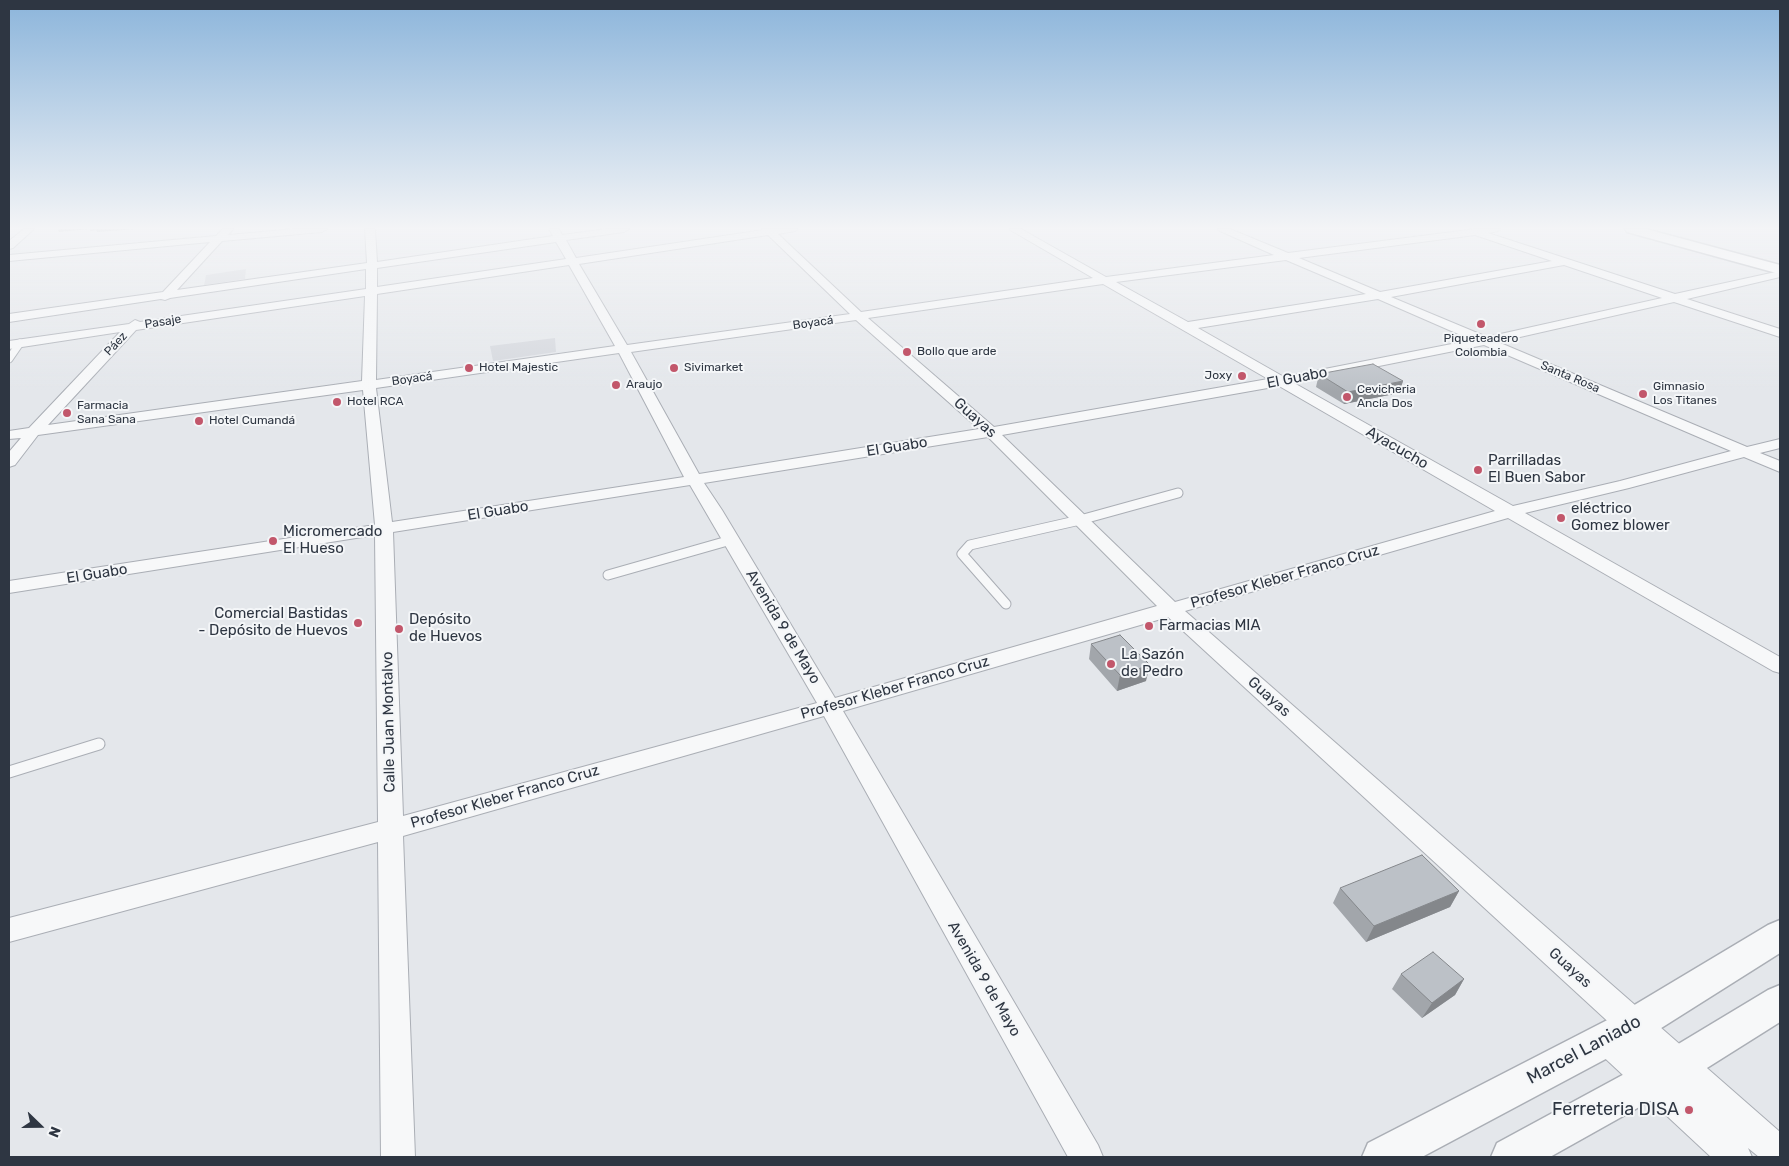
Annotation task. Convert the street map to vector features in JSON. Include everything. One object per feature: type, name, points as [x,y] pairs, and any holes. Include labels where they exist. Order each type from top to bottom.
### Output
[{"type":"street","name":"Páez","points":[[9,462],[34,432],[132,327],[178,283]]},
{"type":"street","points":[[9,318],[244,283]]},
{"type":"street","name":"Calle Juan Montalvo","points":[[371,283],[369,385],[384,529],[398,1157]]},
{"type":"street","name":"Pasaje","points":[[14,344],[416,283]]},
{"type":"street","name":"Avenida 9 de Mayo","points":[[585,283],[694,480],[830,707],[1086,1157]]},
{"type":"street","name":"Guayas","points":[[825,283],[990,432],[1172,610],[1620,1032],[1664,1072],[1780,1154]]},
{"type":"street","name":"Boyacá","points":[[9,435],[1082,283]]},
{"type":"street","name":"Ayacucho","points":[[1111,283],[1780,666]]},
{"type":"street","name":"Santa Rosa","points":[[1348,283],[1780,467]]},
{"type":"street","points":[[1188,326],[1446,283]]},
{"type":"street","points":[[1629,283],[1780,333]]},
{"type":"street","name":"El Guabo","points":[[9,588],[990,432],[1282,381],[1486,341],[1738,283]]},
{"type":"street","name":"Profesor Kleber Franco Cruz","points":[[9,930],[391,829],[830,707],[1509,512],[1780,443]]},
{"type":"street","name":"Marcel Laniado","points":[[1382,1157],[1620,1032],[1780,935]]},
{"type":"street","points":[[1511,1157],[1664,1072],[1780,1002]]},
{"type":"street","name":"Guayas","points":[[1664,1072],[1735,1157]]},
{"type":"lane","points":[[9,359],[14,344]]},
{"type":"lane","points":[[1006,604],[962,554],[970,545],[1080,520],[1178,493]]},
{"type":"lane","points":[[608,574],[731,540]]},
{"type":"lane","points":[[9,772],[99,744]]},
{"type":"shaded area","points":[[555,338],[556,352],[493,361],[490,346]]},
{"type":"building","points":[[1373,364],[1403,381],[1348,392],[1319,374]]},
{"type":"building","points":[[1120,635],[1150,665],[1120,675],[1091,644]]},
{"type":"building","points":[[1422,855],[1459,891],[1374,926],[1340,888]]},
{"type":"building","points":[[1433,952],[1464,979],[1432,1003],[1401,974]]},
{"type":"place","name":"Piqueteadero Colombia","points":[[1481,324]]},
{"type":"place","name":"Bollo que arde","points":[[907,352]]},
{"type":"place","name":"Hotel Majestic","points":[[469,368]]},
{"type":"place","name":"Sivimarket","points":[[674,368]]},
{"type":"place","name":"Joxy","points":[[1242,376]]},
{"type":"place","name":"Araujo","points":[[616,385]]},
{"type":"place","name":"Gimnasio Los Titanes","points":[[1643,394]]},
{"type":"place","name":"Cevicheria Ancla Dos","points":[[1347,397]]},
{"type":"place","name":"Hotel RCA","points":[[337,402]]},
{"type":"place","name":"Farmacia Sana Sana","points":[[67,413]]},
{"type":"place","name":"Hotel Cumandá","points":[[199,421]]},
{"type":"place","name":"Parrilladas El Buen Sabor","points":[[1478,470]]},
{"type":"place","name":"eléctrico Gomez blower","points":[[1561,518]]},
{"type":"place","name":"Micromercado El Hueso","points":[[273,541]]},
{"type":"place","name":"Comercial Bastidas - Depósito de Huevos","points":[[358,623]]},
{"type":"place","name":"Farmacias MIA","points":[[1149,626]]},
{"type":"place","name":"Depósito de Huevos","points":[[399,629]]},
{"type":"place","name":"La Sazón de Pedro","points":[[1111,664]]},
{"type":"place","name":"Ferreteria DISA","points":[[1689,1110]]}]
